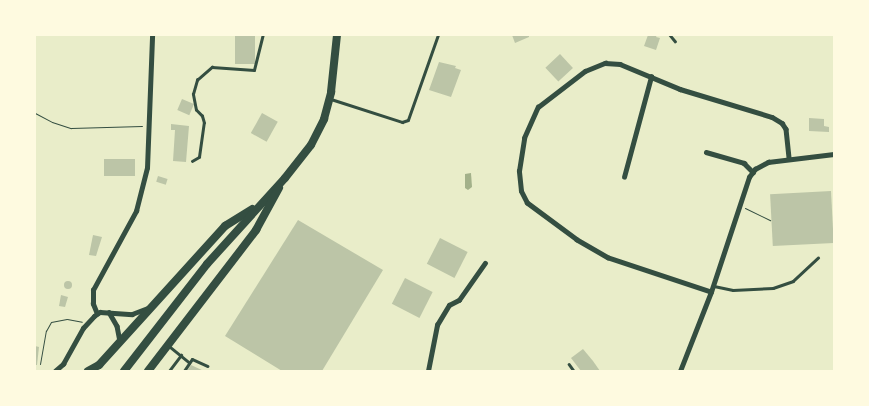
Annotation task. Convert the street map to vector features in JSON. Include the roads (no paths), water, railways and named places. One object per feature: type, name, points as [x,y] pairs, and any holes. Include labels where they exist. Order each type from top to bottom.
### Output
[{"type":"main road","points":[[124,371],[207,264],[285,178],[311,145],[324,119],[330,99],[338,35]]},
{"type":"main road","points":[[148,371],[256,230],[285,178]]},
{"type":"main road","points":[[88,371],[98,365],[120,342],[225,226],[260,204]]},
{"type":"street","points":[[97,314],[93,304],[93,290],[136,210],[147,168],[152,35]]},
{"type":"street","points":[[711,292],[608,258],[577,240],[528,203],[521,191],[519,172],[524,138],[538,107],[585,71],[604,63],[620,64],[680,89],[772,117],[782,122],[786,129],[789,159]]},
{"type":"street","points":[[624,177],[651,77]]},
{"type":"street","points":[[706,152],[744,163],[753,172]]},
{"type":"street","points":[[680,371],[711,292],[749,177],[768,162],[834,154]]},
{"type":"street","points":[[428,371],[437,325],[449,305],[459,300],[485,263]]},
{"type":"street","points":[[54,371],[63,364],[87,323],[100,312],[132,314],[154,305]]},
{"type":"street","points":[[109,312],[116,326],[120,342]]},
{"type":"lane","points":[[192,162],[199,157],[204,123],[202,116],[196,110],[193,94],[197,80],[212,67],[254,70],[263,35]]},
{"type":"lane","points":[[330,99],[402,122],[408,120],[438,35]]},
{"type":"lane","points":[[670,35],[675,41]]},
{"type":"lane","points":[[713,285],[733,290],[773,288],[793,280],[818,258]]},
{"type":"lane","points":[[168,346],[189,362]]},
{"type":"lane","points":[[169,371],[181,355]]},
{"type":"lane","points":[[184,371],[192,359],[208,366]]},
{"type":"lane","points":[[569,364],[574,371]]}]
